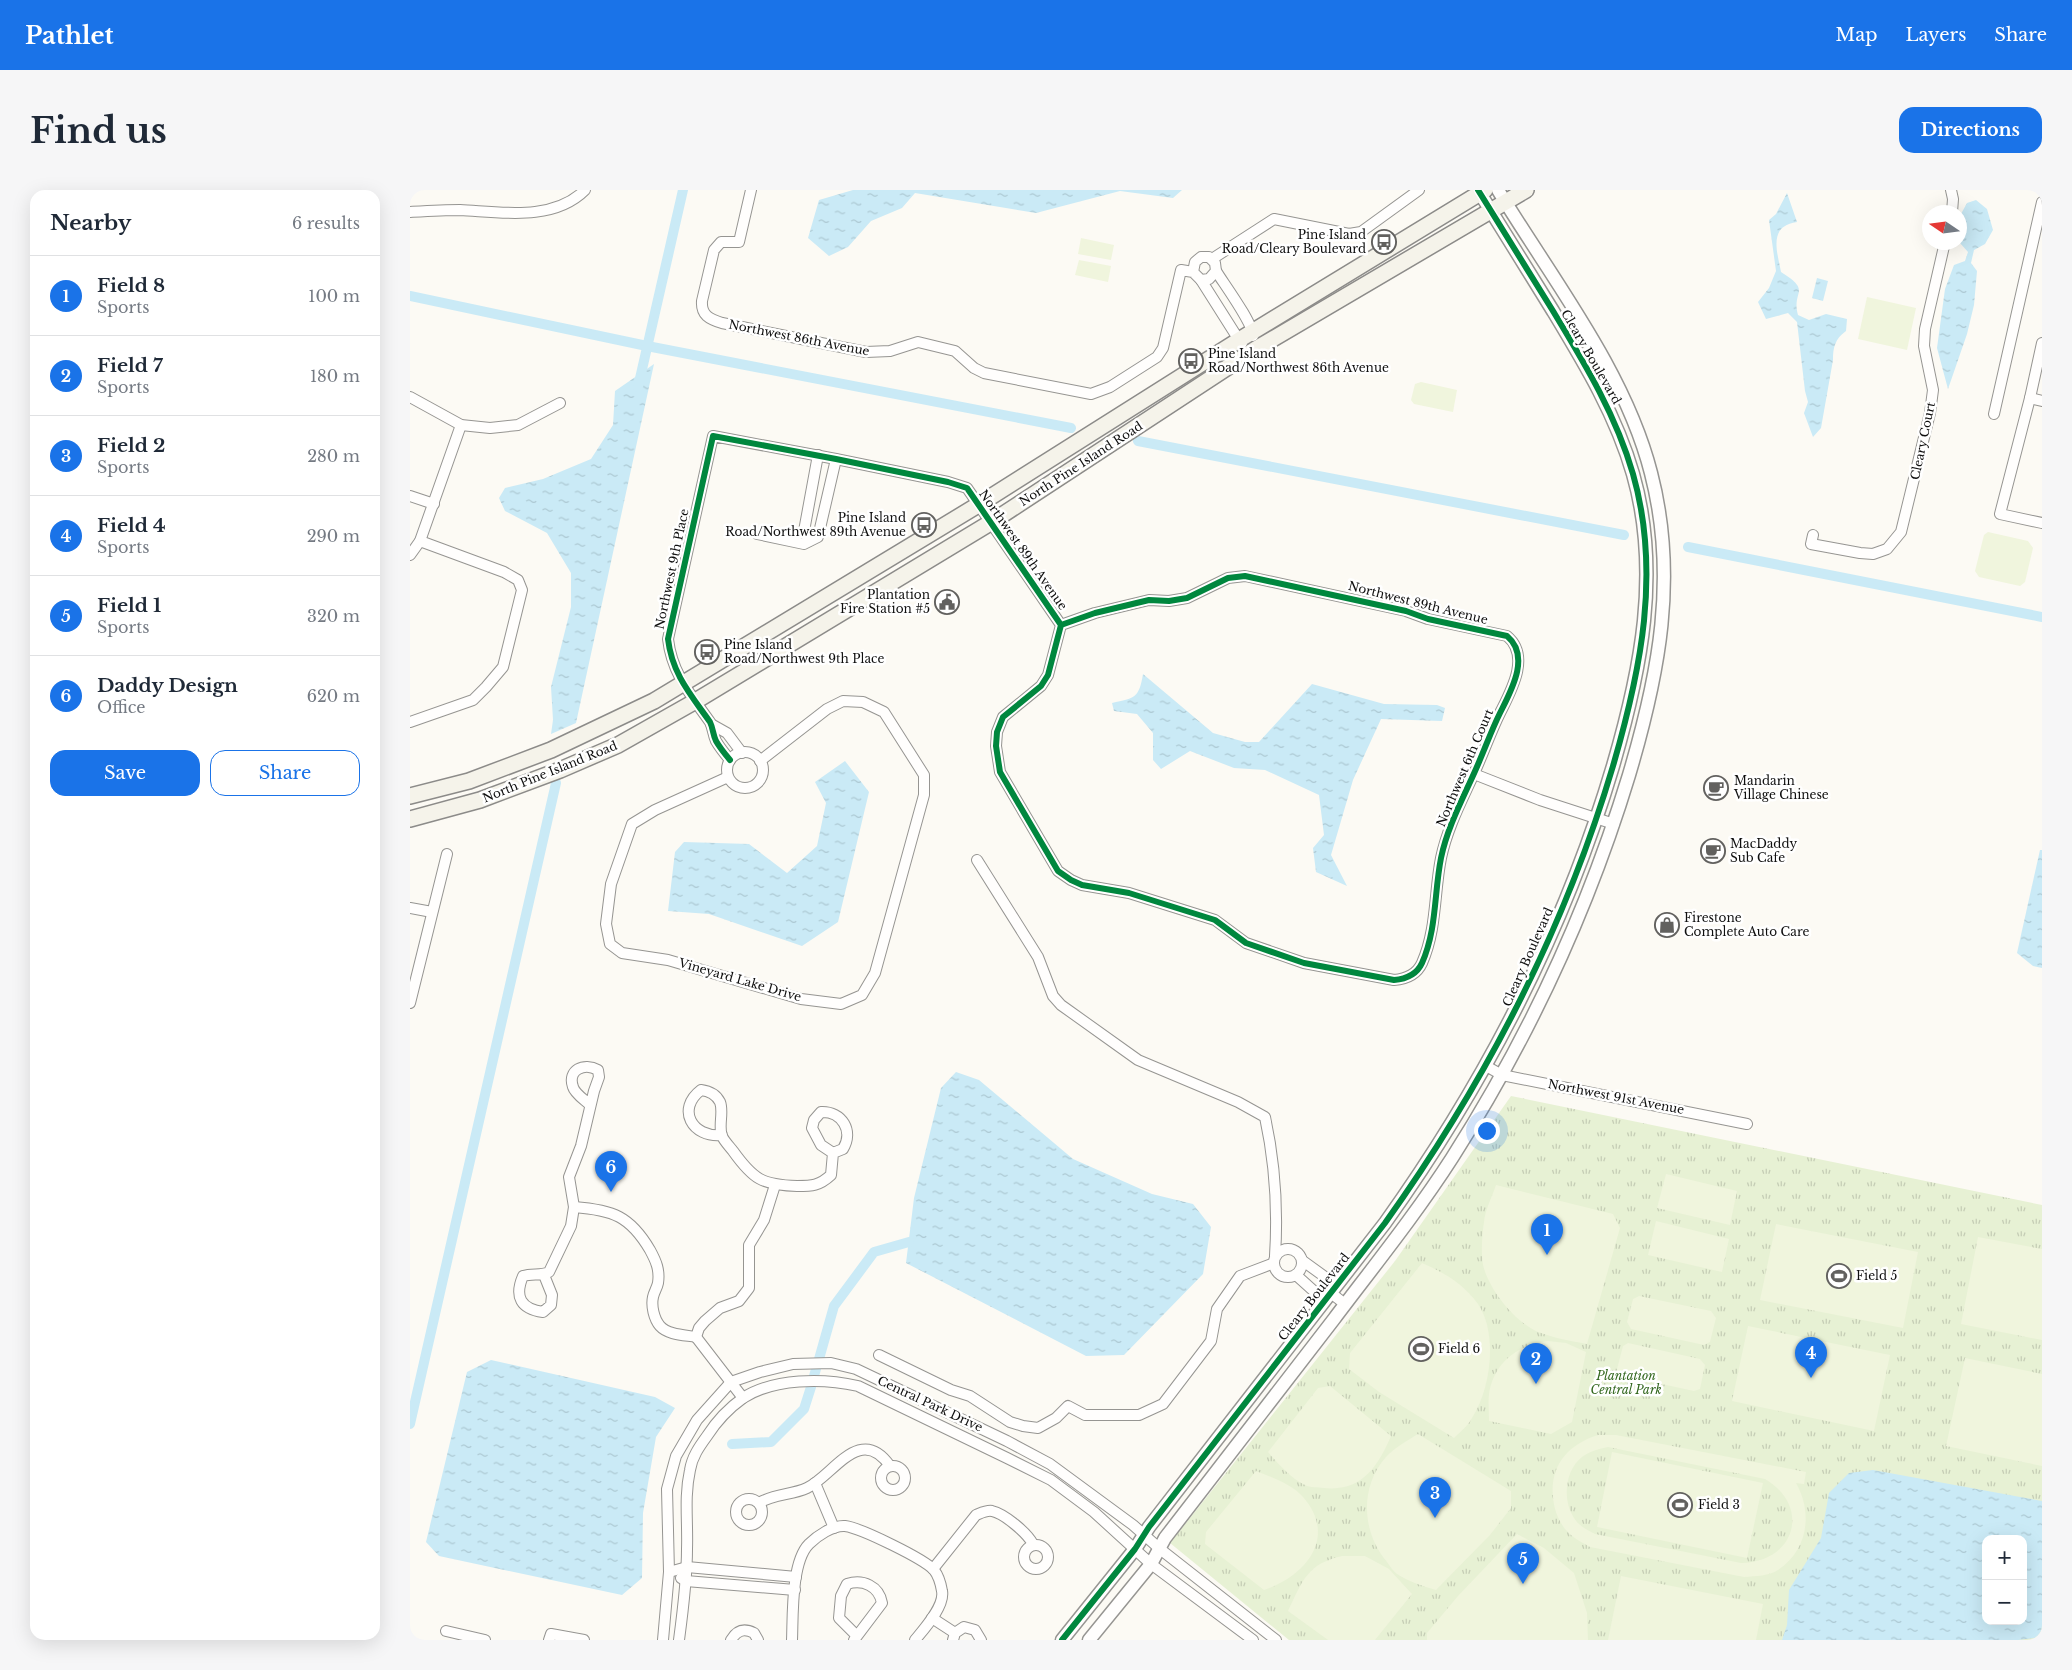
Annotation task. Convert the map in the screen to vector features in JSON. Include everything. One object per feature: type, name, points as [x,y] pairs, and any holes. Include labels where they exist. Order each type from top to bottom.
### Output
[{"type":"main road","name":"North Pine Island Road","points":[[410,820],[480,800],[560,770],[618,745],[694,702],[990,523],[1254,350],[1490,211],[1502,196],[1526,190]]},
{"type":"main road","name":"North Pine Island Road","points":[[410,796],[469,781],[551,750],[630,713],[683,684],[978,505],[1239,340],[1481,191]]},
{"type":"street","name":"Northwest 86th Avenue","points":[[751,190],[739,242],[721,242],[714,250],[702,301],[705,314],[711,319],[722,323],[866,352],[890,351],[918,342],[955,351],[974,368],[984,373],[1086,394],[1110,387],[1157,357],[1164,348],[1181,270],[1197,276],[1212,278],[1216,271]]},
{"type":"street","name":"Northwest 86th Avenue","points":[[1197,276],[1193,265],[1197,259],[1205,256],[1212,259],[1274,219],[1349,234],[1361,232],[1419,190]]},
{"type":"street","points":[[1951,190],[1953,205]]},
{"type":"street","points":[[410,212],[448,210],[522,214],[554,209],[583,191]]},
{"type":"street","name":"Cleary Boulevard","points":[[1062,1640],[1135,1549],[1417,1178],[1454,1122],[1486,1066],[1542,956],[1581,861],[1596,818],[1627,713],[1642,646],[1647,579],[1646,544],[1634,476],[1623,442],[1596,382],[1490,211],[1481,191]]},
{"type":"street","name":"Cleary Boulevard","points":[[1089,1640],[1152,1564],[1165,1538],[1434,1186],[1502,1075],[1552,978],[1582,908],[1614,824],[1638,744],[1661,643],[1665,575],[1659,506],[1641,439],[1605,361],[1502,196]]},
{"type":"street","points":[[1994,414],[2042,202]]},
{"type":"street","name":"Cleary Court","points":[[1813,535],[1811,544],[1873,554],[1887,549],[1901,532],[1930,413],[1933,390],[1924,346],[1925,329],[1943,250]]},
{"type":"street","points":[[1212,259],[1216,271],[1253,332],[1254,350]]},
{"type":"street","points":[[1197,276],[1239,340],[1254,350]]},
{"type":"street","points":[[2042,343],[2000,514],[2042,523]]},
{"type":"street","points":[[410,397],[462,425],[490,428],[518,426],[560,404]]},
{"type":"street","points":[[2030,398],[2042,400]]},
{"type":"street","points":[[410,555],[420,540],[462,425]]},
{"type":"street","name":"Northwest 89th Avenue","points":[[713,436],[818,455],[948,482],[967,488],[1061,625],[1095,613],[1150,600],[1169,601],[1187,598],[1228,578],[1245,576],[1406,611],[1428,619],[1507,636],[1513,642]]},
{"type":"street","name":"Northwest 9th Place","points":[[711,724],[683,684],[670,657],[668,639],[713,436]]},
{"type":"street","points":[[809,541],[804,531],[818,455]]},
{"type":"street","points":[[757,534],[804,544],[818,537],[836,459]]},
{"type":"street","points":[[410,496],[434,504]]},
{"type":"street","points":[[410,722],[473,700],[503,667],[522,590],[518,580],[504,572],[420,540]]},
{"type":"street","name":"Northwest 6th Court","points":[[1061,625],[1053,662],[1048,675],[1041,686],[1003,717],[997,732],[996,746],[1000,772],[1058,871],[1082,885],[1129,893],[1215,920],[1246,943],[1304,963],[1394,980],[1404,979],[1421,964],[1433,927],[1441,858],[1448,833],[1516,682],[1518,661],[1513,642]]},
{"type":"street","name":"Vineyard Lake Drive","points":[[728,777],[655,810],[632,824],[611,884],[606,924],[610,944],[622,954],[668,960],[800,999],[841,1004],[862,995],[875,972],[924,795],[924,775],[884,712],[863,702],[843,701],[827,708],[760,761]]},
{"type":"street","points":[[711,724],[727,733],[742,753]]},
{"type":"street","points":[[711,724],[716,740],[730,760]]},
{"type":"street","points":[[742,753],[751,753],[760,761],[762,772],[758,783],[741,788],[736,786],[728,777],[727,772],[730,760],[742,753]]},
{"type":"street","points":[[1474,774],[1540,800],[1614,824]]},
{"type":"street","points":[[410,1003],[447,854]]},
{"type":"street","points":[[977,860],[1038,957],[1053,996],[1061,1005],[1138,1060],[1238,1102],[1265,1117],[1273,1152],[1276,1229],[1274,1260],[1276,1271],[1283,1276],[1296,1275],[1316,1292],[1329,1292],[1345,1304]]},
{"type":"street","points":[[410,908],[432,912]]},
{"type":"street","name":"Northwest 91st Avenue","points":[[1486,1066],[1502,1075],[1747,1124]]},
{"type":"street","points":[[722,1135],[706,1134],[699,1131],[690,1120],[691,1102],[701,1090],[715,1095],[720,1102],[722,1135],[745,1168],[759,1179],[775,1185],[809,1186],[822,1183],[831,1175],[833,1153]]},
{"type":"street","points":[[544,1275],[549,1272],[571,1226],[574,1207],[569,1177],[580,1146],[590,1105]]},
{"type":"street","points":[[696,1337],[699,1328],[705,1321],[720,1308],[739,1301],[749,1288],[749,1246],[764,1220],[775,1185]]},
{"type":"street","points":[[574,1207],[611,1213],[626,1221],[639,1232],[658,1265],[658,1283],[652,1298],[653,1309],[661,1327],[670,1333],[696,1337],[743,1398]]},
{"type":"street","points":[[1276,1229],[1291,1248],[1299,1253],[1303,1261],[1325,1277],[1329,1292]]},
{"type":"street","points":[[879,1355],[951,1390],[970,1396],[1010,1422],[1023,1426],[1038,1428],[1056,1418],[1068,1406],[1086,1415],[1139,1415],[1163,1404],[1211,1341],[1216,1310],[1240,1276],[1274,1260],[1282,1250],[1291,1248]]},
{"type":"street","points":[[1296,1275],[1301,1269],[1303,1261]]},
{"type":"street","name":"Central Park Drive","points":[[663,1640],[669,1572],[667,1489],[676,1456],[697,1420],[731,1382],[760,1372],[793,1364],[831,1363],[856,1369],[1007,1440],[1050,1464],[1145,1535],[1160,1549],[1276,1640]]},
{"type":"street","name":"Central Park Drive","points":[[679,1640],[687,1567],[685,1501],[690,1468],[696,1453],[717,1421],[743,1398],[765,1389],[797,1382],[834,1381],[858,1386],[1050,1480],[1094,1512],[1152,1564],[1252,1640]]},
{"type":"street","points":[[759,1503],[770,1497],[809,1487],[845,1456],[857,1451],[866,1450],[878,1453],[890,1466]]},
{"type":"street","points":[[814,1483],[834,1528]]},
{"type":"street","points":[[933,1569],[976,1515],[983,1512],[991,1511],[999,1514],[1028,1534],[1033,1544]]},
{"type":"street","points":[[792,1640],[796,1576],[799,1562],[808,1545],[834,1528],[844,1526],[864,1532],[933,1569],[943,1593],[938,1609],[915,1640]]},
{"type":"street","points":[[669,1572],[687,1567],[796,1576]]},
{"type":"street","points":[[669,1572],[686,1581],[795,1590]]},
{"type":"street","points":[[855,1582],[874,1587],[881,1595],[882,1603],[856,1638],[839,1618],[841,1596],[847,1584],[855,1582]]},
{"type":"street","points":[[932,1618],[954,1637],[959,1629],[970,1628],[979,1634],[980,1640]]},
{"type":"street","points":[[446,1630],[486,1640]]},
{"type":"street","points":[[732,1640],[734,1635],[744,1630],[754,1633],[758,1640]]},
{"type":"street","points":[[549,1640],[550,1634],[584,1640]]},
{"type":"green space","points":[[1081,238],[1114,245],[1111,260],[1078,254]]},
{"type":"green space","points":[[1079,260],[1111,266],[1108,282],[1075,275]]},
{"type":"green space","points":[[1867,297],[1916,308],[1907,350],[1858,339]]},
{"type":"green space","points":[[1421,382],[1457,390],[1453,412],[1414,404],[1411,400],[1415,384]]},
{"type":"green space","points":[[1988,532],[2028,541],[2033,548],[2025,582],[2020,586],[1979,577],[1975,571],[1984,535]]},
{"type":"green space","name":"Plantation Central Park","points":[[1511,1096],[2042,1205],[2042,1640],[1289,1640],[1170,1543],[1395,1261]]},
{"type":"green space","points":[[1666,1174],[1737,1191],[1730,1225],[1657,1208]]},
{"type":"green space","points":[[1496,1185],[1613,1214],[1620,1228],[1587,1344],[1550,1336],[1529,1327],[1512,1313],[1491,1285],[1483,1265],[1482,1238],[1486,1213]]},
{"type":"green space","points":[[1656,1221],[1729,1239],[1722,1272],[1648,1255]]},
{"type":"green space","name":"Field 5","points":[[1776,1224],[1918,1252],[1903,1328],[1760,1300]]},
{"type":"green space","points":[[1978,1237],[2042,1249],[2042,1340],[1961,1324]]},
{"type":"green space","name":"Field 6","points":[[1422,1263],[1438,1270],[1466,1290],[1478,1304],[1488,1330],[1490,1361],[1484,1392],[1479,1406],[1470,1421],[1454,1438],[1379,1392],[1349,1369],[1350,1353]]},
{"type":"green space","points":[[1639,1296],[1711,1311],[1716,1318],[1710,1342],[1704,1345],[1631,1329],[1627,1322],[1633,1299]]},
{"type":"green space","points":[[1748,1326],[1890,1355],[1874,1431],[1732,1401]]},
{"type":"green space","points":[[1548,1341],[1566,1343],[1586,1352],[1572,1422],[1551,1434],[1489,1421],[1489,1394],[1496,1373],[1502,1364],[1517,1351],[1527,1346]]},
{"type":"green space","points":[[1628,1343],[1700,1359],[1705,1365],[1700,1389],[1694,1391],[1620,1375],[1617,1369],[1623,1346]]},
{"type":"green space","points":[[1965,1358],[2042,1374],[2042,1466],[1946,1446]]},
{"type":"green space","points":[[1330,1386],[1391,1436],[1374,1467],[1358,1481],[1349,1486],[1337,1488],[1309,1487],[1289,1474],[1268,1452],[1318,1388]]},
{"type":"green space","points":[[1418,1434],[1511,1491],[1511,1508],[1490,1535],[1436,1590],[1411,1582],[1396,1573],[1379,1550],[1373,1538],[1367,1510],[1371,1482],[1377,1469],[1393,1450]]},
{"type":"green space","points":[[1598,1435],[1616,1435],[1806,1472],[1804,1484],[1796,1483],[1805,1506],[1806,1518],[1805,1530],[1796,1552],[1788,1562],[1774,1572],[1766,1575],[1744,1577],[1590,1547],[1573,1537],[1564,1527],[1556,1512],[1553,1496],[1555,1472],[1560,1462],[1575,1446]],"holes":[[[1608,1447],[1765,1479],[1779,1490],[1788,1503],[1792,1517],[1791,1531],[1785,1543],[1774,1553],[1760,1560],[1741,1563],[1595,1534],[1576,1521],[1570,1511],[1567,1494],[1569,1477],[1576,1463],[1588,1453]]]},
{"type":"green space","name":"Field 3","points":[[1612,1452],[1763,1483],[1747,1558],[1597,1527]]},
{"type":"green space","points":[[1256,1471],[1281,1481],[1298,1492],[1313,1512],[1318,1526],[1317,1540],[1312,1553],[1304,1565],[1279,1584],[1264,1590],[1205,1544],[1206,1532]]},
{"type":"green space","points":[[1517,1534],[1544,1548],[1574,1573],[1587,1613],[1588,1640],[1427,1640],[1427,1633],[1458,1596]]},
{"type":"green space","points":[[1342,1556],[1365,1556],[1389,1569],[1412,1594],[1375,1640],[1328,1640],[1288,1611],[1302,1582],[1313,1569],[1330,1559]]},
{"type":"green space","points":[[1621,1576],[1763,1604],[1756,1640],[1608,1640]]},
{"type":"water","points":[[853,190],[1182,190],[1173,198],[1120,191],[1036,213],[915,193],[902,208],[871,221],[848,247],[829,256],[808,238],[819,200]]},
{"type":"water","points":[[1787,193],[1797,222],[1788,224],[1778,234],[1777,248],[1781,272],[1799,288],[1797,301],[1798,315],[1809,320],[1826,314],[1847,319],[1846,331],[1839,337],[1834,347],[1821,428],[1813,437],[1804,413],[1808,402],[1797,322],[1788,313],[1766,319],[1758,302],[1769,288],[1776,271],[1769,220],[1776,214]]},
{"type":"water","points":[[1976,200],[1987,209],[1993,230],[1985,244],[1974,250],[1971,263],[1977,271],[1974,305],[1967,334],[1948,389],[1937,348],[1945,289],[1954,265],[1965,261],[1968,252],[1966,250],[1967,203]]},
{"type":"water","points":[[1817,278],[1828,281],[1823,301],[1812,298]]},
{"type":"water","points":[[654,364],[576,723],[551,734],[553,720],[551,687],[571,607],[571,573],[547,533],[505,511],[499,498],[505,488],[543,479],[591,459],[613,425],[615,391]]},
{"type":"water","points":[[1143,674],[1213,733],[1245,742],[1259,742],[1312,684],[1384,704],[1437,705],[1445,708],[1442,721],[1381,719],[1353,780],[1331,855],[1347,886],[1316,872],[1313,848],[1324,835],[1319,795],[1265,770],[1234,768],[1190,751],[1161,769],[1153,760],[1153,733],[1137,714],[1114,711],[1112,703],[1135,696],[1140,688]]},
{"type":"water","points":[[845,761],[869,792],[838,922],[802,946],[709,914],[668,911],[675,852],[684,842],[749,844],[787,873],[817,846],[826,803],[815,782]]},
{"type":"water","points":[[2040,850],[2042,850],[2042,968],[2033,966],[2017,953]]},
{"type":"water","points":[[956,1072],[979,1080],[1073,1159],[1152,1194],[1193,1204],[1211,1227],[1203,1274],[1124,1355],[1086,1356],[906,1263],[914,1198],[941,1088]]},
{"type":"water","points":[[491,1360],[655,1397],[675,1408],[656,1437],[643,1513],[642,1578],[622,1595],[439,1556],[426,1542],[467,1372]]},
{"type":"water","points":[[1873,1470],[2042,1501],[2042,1637],[2018,1640],[1782,1640],[1787,1625],[1789,1590],[1821,1538],[1829,1493],[1849,1473]]},
{"type":"waterway","points":[[638,387],[683,190]]},
{"type":"waterway","points":[[410,296],[647,346],[1071,428]]},
{"type":"waterway","points":[[1138,441],[1624,535]]},
{"type":"waterway","points":[[1688,547],[2042,617]]},
{"type":"waterway","points":[[410,1424],[556,783]]},
{"type":"waterway","points":[[819,1359],[834,1306],[874,1252],[909,1242]]},
{"type":"waterway","points":[[814,1376],[816,1369]]},
{"type":"waterway","points":[[732,1444],[771,1442],[804,1409],[811,1387]]},
{"type":"cycle path","points":[[1062,1640],[1135,1549],[1149,1527],[1385,1223],[1456,1116],[1518,1004],[1546,946],[1571,887],[1613,766],[1632,694],[1644,621],[1646,547],[1633,474],[1618,431],[1599,390],[1553,311],[1478,190]]},
{"type":"cycle path","points":[[730,760],[716,741],[710,722],[678,674],[670,652],[668,639],[713,436],[836,459],[948,482],[967,488],[1061,625],[1095,613],[1149,600],[1169,601],[1187,598],[1228,578],[1245,576],[1406,611],[1428,619],[1507,636],[1514,644],[1518,653],[1517,674],[1448,833],[1441,858],[1433,924],[1427,950],[1417,970],[1407,977],[1394,980],[1304,963],[1246,943],[1215,920],[1129,893],[1082,885],[1058,871],[1000,772],[996,746],[997,732],[1003,717],[1041,686],[1048,675],[1061,625]]},
{"type":"place","name":"Pine Island Road/Cleary Boulevard","points":[[1384,242]]},
{"type":"place","name":"Pine Island Road/Northwest 86th Avenue","points":[[1191,361]]},
{"type":"place","name":"Pine Island Road/Northwest 89th Avenue","points":[[924,525]]},
{"type":"place","name":"Plantation Fire Station #5","points":[[947,602]]},
{"type":"place","name":"Pine Island Road/Northwest 9th Place","points":[[707,652]]},
{"type":"place","name":"Mandarin Village Chinese","points":[[1716,788]]},
{"type":"place","name":"MacDaddy Sub Cafe","points":[[1713,851]]},
{"type":"place","name":"Firestone Complete Auto Care","points":[[1667,925]]},
{"type":"place","name":"Daddy Design","points":[[611,1192]]},
{"type":"place","name":"Field 8","points":[[1547,1255]]},
{"type":"place","name":"Field 5","points":[[1839,1276]]},
{"type":"place","name":"Field 6","points":[[1421,1349]]},
{"type":"place","name":"Field 4","points":[[1811,1378]]},
{"type":"place","name":"Field 7","points":[[1536,1384]]},
{"type":"place","name":"Field 3","points":[[1680,1505]]},
{"type":"place","name":"Field 2","points":[[1435,1518]]},
{"type":"place","name":"Field 1","points":[[1523,1584]]}]
